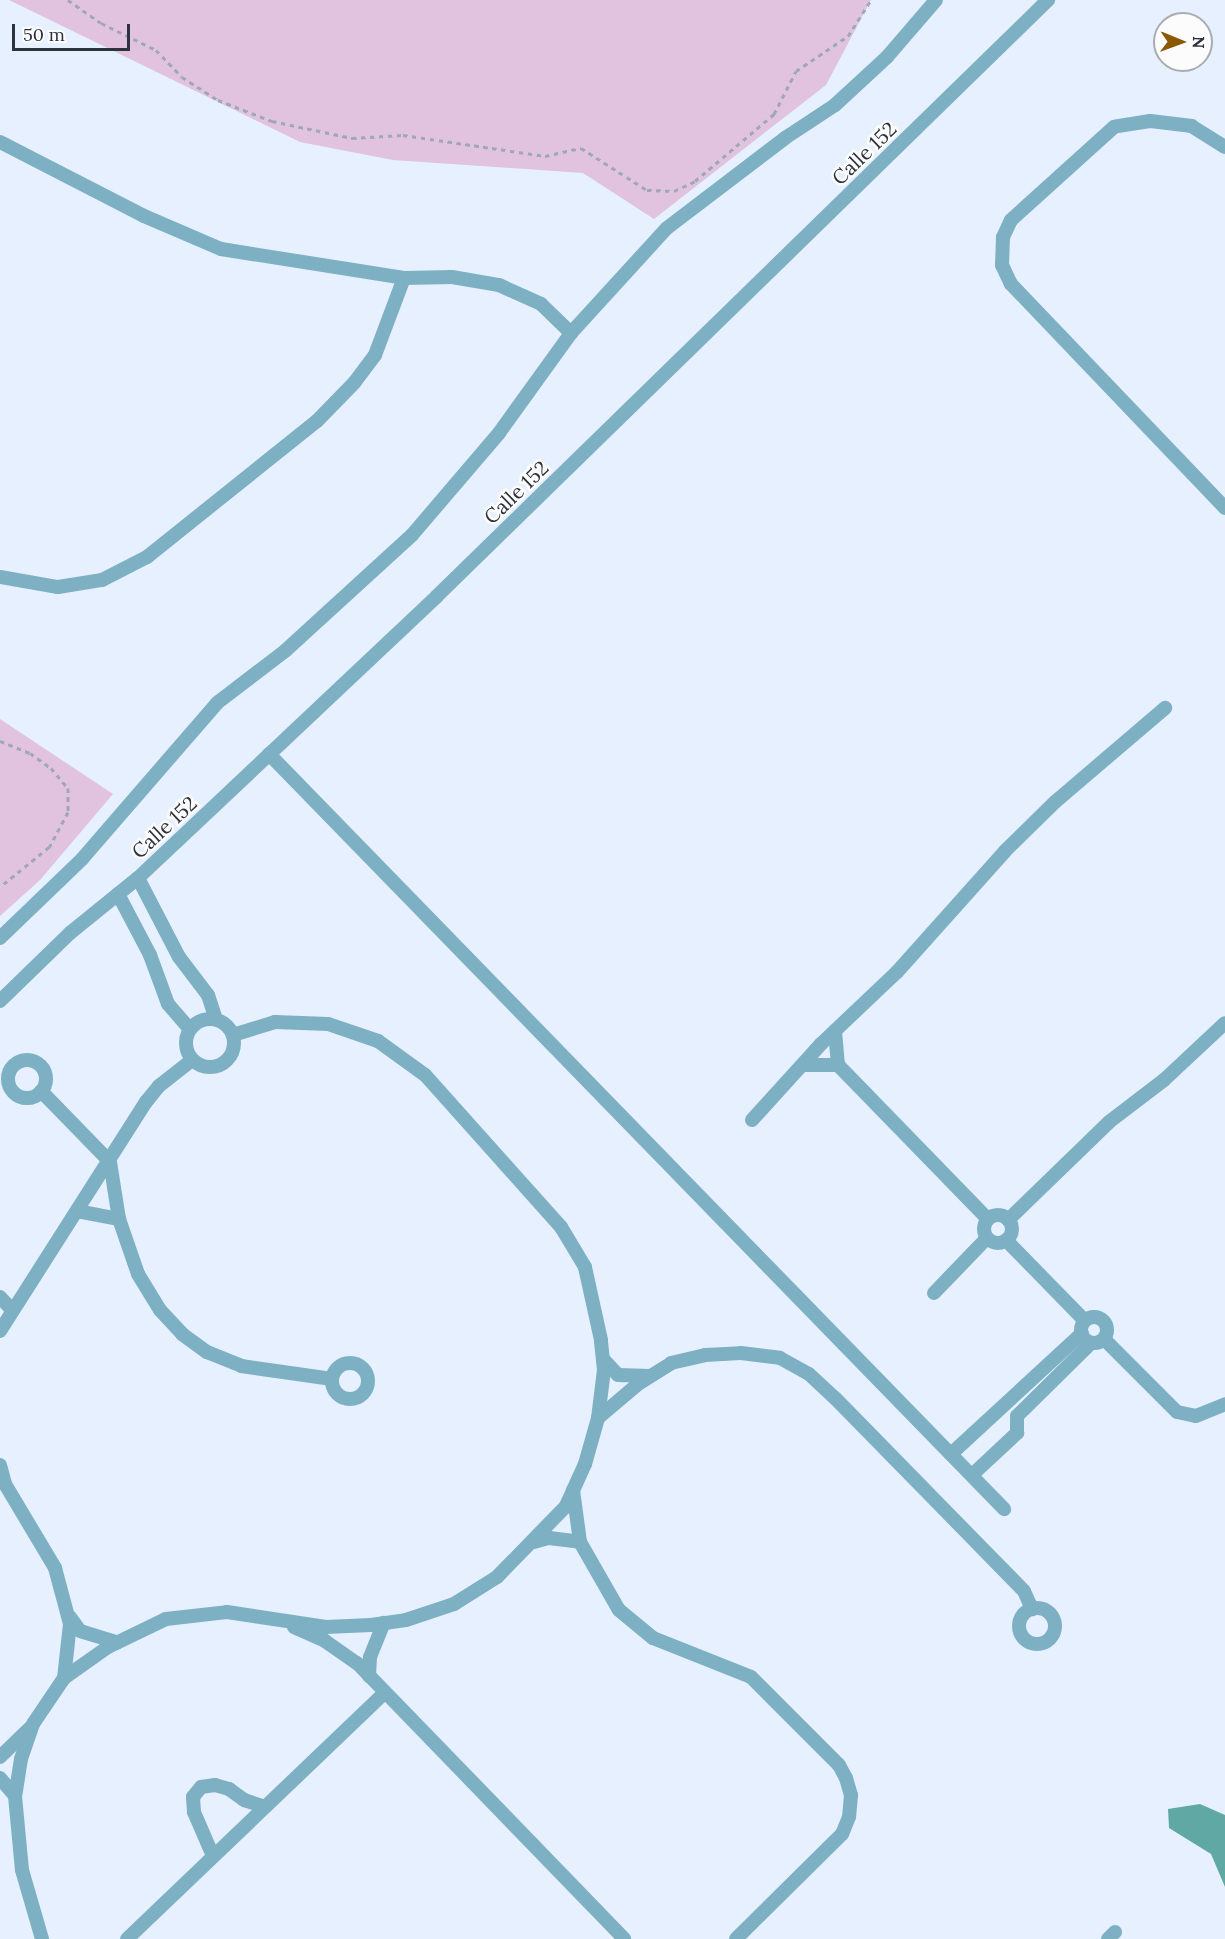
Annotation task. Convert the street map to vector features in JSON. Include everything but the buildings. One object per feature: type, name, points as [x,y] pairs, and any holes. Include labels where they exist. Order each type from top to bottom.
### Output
[{"type":"street","points":[[0,938],[82,858],[217,703],[285,651],[412,535],[493,441],[571,333],[666,228],[785,138],[835,105],[887,57],[936,0]]},
{"type":"street","name":"Calle 152","points":[[0,1001],[70,933],[138,878],[437,596],[1048,0]]},
{"type":"street","points":[[1225,147],[1192,126],[1150,121],[1114,127],[1011,220],[1003,237],[1002,265],[1011,284],[1225,508]]},
{"type":"street","points":[[0,142],[144,216],[221,249],[404,278],[452,277],[499,285],[541,304],[571,333]]},
{"type":"street","points":[[0,577],[58,587],[102,580],[147,557],[317,421],[354,383],[375,355],[404,278]]},
{"type":"street","points":[[752,1120],[806,1065],[835,1031],[897,972],[956,903],[1055,802],[1165,708]]},
{"type":"street","points":[[269,754],[1004,1509]]},
{"type":"street","points":[[138,878],[179,957],[208,995],[216,1019],[233,1035],[232,1053],[222,1065],[206,1067],[192,1060],[185,1044],[190,1029],[202,1020],[216,1019]]},
{"type":"street","points":[[118,894],[150,955],[168,1004],[190,1029]]},
{"type":"street","points":[[0,1757],[33,1724],[64,1678],[117,1642],[166,1619],[227,1612],[326,1627],[384,1623],[454,1604],[497,1576],[534,1542],[566,1506],[598,1418],[603,1359],[595,1302],[585,1268],[561,1227],[425,1075],[378,1041],[328,1024],[275,1022],[233,1035]]},
{"type":"street","points":[[1008,1220],[1109,1122],[1164,1080],[1225,1023]]},
{"type":"street","points":[[835,1031],[838,1065],[988,1219]]},
{"type":"street","points":[[0,1331],[11,1309],[153,1094],[192,1060]]},
{"type":"street","points":[[806,1065],[838,1065]]},
{"type":"street","points":[[41,1091],[110,1162],[119,1219],[138,1274],[160,1310],[190,1340],[207,1352],[241,1366],[332,1379]]},
{"type":"street","points":[[76,1211],[119,1219]]},
{"type":"street","points":[[987,1238],[984,1225],[988,1219],[998,1215],[1008,1220]]},
{"type":"street","points":[[987,1238],[1000,1243],[1006,1240],[1011,1234],[1008,1220]]},
{"type":"street","points":[[934,1293],[987,1238]]},
{"type":"street","points":[[1006,1240],[1090,1334],[1177,1412],[1196,1416],[1225,1404]]},
{"type":"street","points":[[0,1297],[11,1309]]},
{"type":"street","points":[[951,1454],[1090,1334]]},
{"type":"street","points":[[972,1475],[1017,1433],[1017,1416],[1090,1334]]},
{"type":"street","points":[[598,1418],[652,1375],[671,1363],[705,1355],[741,1353],[780,1358],[809,1374],[1024,1591],[1032,1610]]},
{"type":"street","points":[[603,1359],[618,1375],[652,1375]]},
{"type":"street","points":[[0,1465],[5,1484],[55,1568],[69,1615],[80,1631],[93,1638],[117,1642]]},
{"type":"street","points":[[573,1489],[580,1542],[619,1610],[653,1638],[751,1677],[839,1765],[846,1778],[851,1795],[849,1817],[842,1834],[736,1939]]},
{"type":"street","points":[[534,1542],[549,1538],[580,1542]]},
{"type":"street","points":[[64,1678],[69,1615]]},
{"type":"street","points":[[276,1619],[325,1641],[369,1676],[624,1939]]},
{"type":"street","points":[[369,1676],[370,1657],[384,1623]]},
{"type":"street","points":[[127,1939],[384,1692]]},
{"type":"street","points":[[33,1724],[21,1759],[15,1796],[16,1834],[22,1870],[42,1939]]},
{"type":"street","points":[[0,1778],[15,1796]]},
{"type":"street","points":[[213,1856],[194,1812],[193,1797],[201,1787],[215,1785],[229,1788],[244,1800],[265,1807]]},
{"type":"path","points":[[68,0],[101,23],[156,50],[182,77],[218,100],[272,121],[352,138],[403,135],[545,156],[580,148],[647,190],[674,190],[695,181],[774,114],[796,71],[848,36],[871,0]]},
{"type":"path","points":[[0,741],[37,758],[68,788],[68,812],[49,847],[0,887]]},
{"type":"shaded area","points":[[9,0],[871,0],[826,85],[654,219],[583,173],[393,160],[300,142]]},
{"type":"shaded area","points":[[0,719],[113,794],[40,880],[0,916]]},
{"type":"shaded area","points":[[1200,1804],[1225,1815],[1225,1887],[1211,1854],[1169,1828],[1168,1809]]}]
